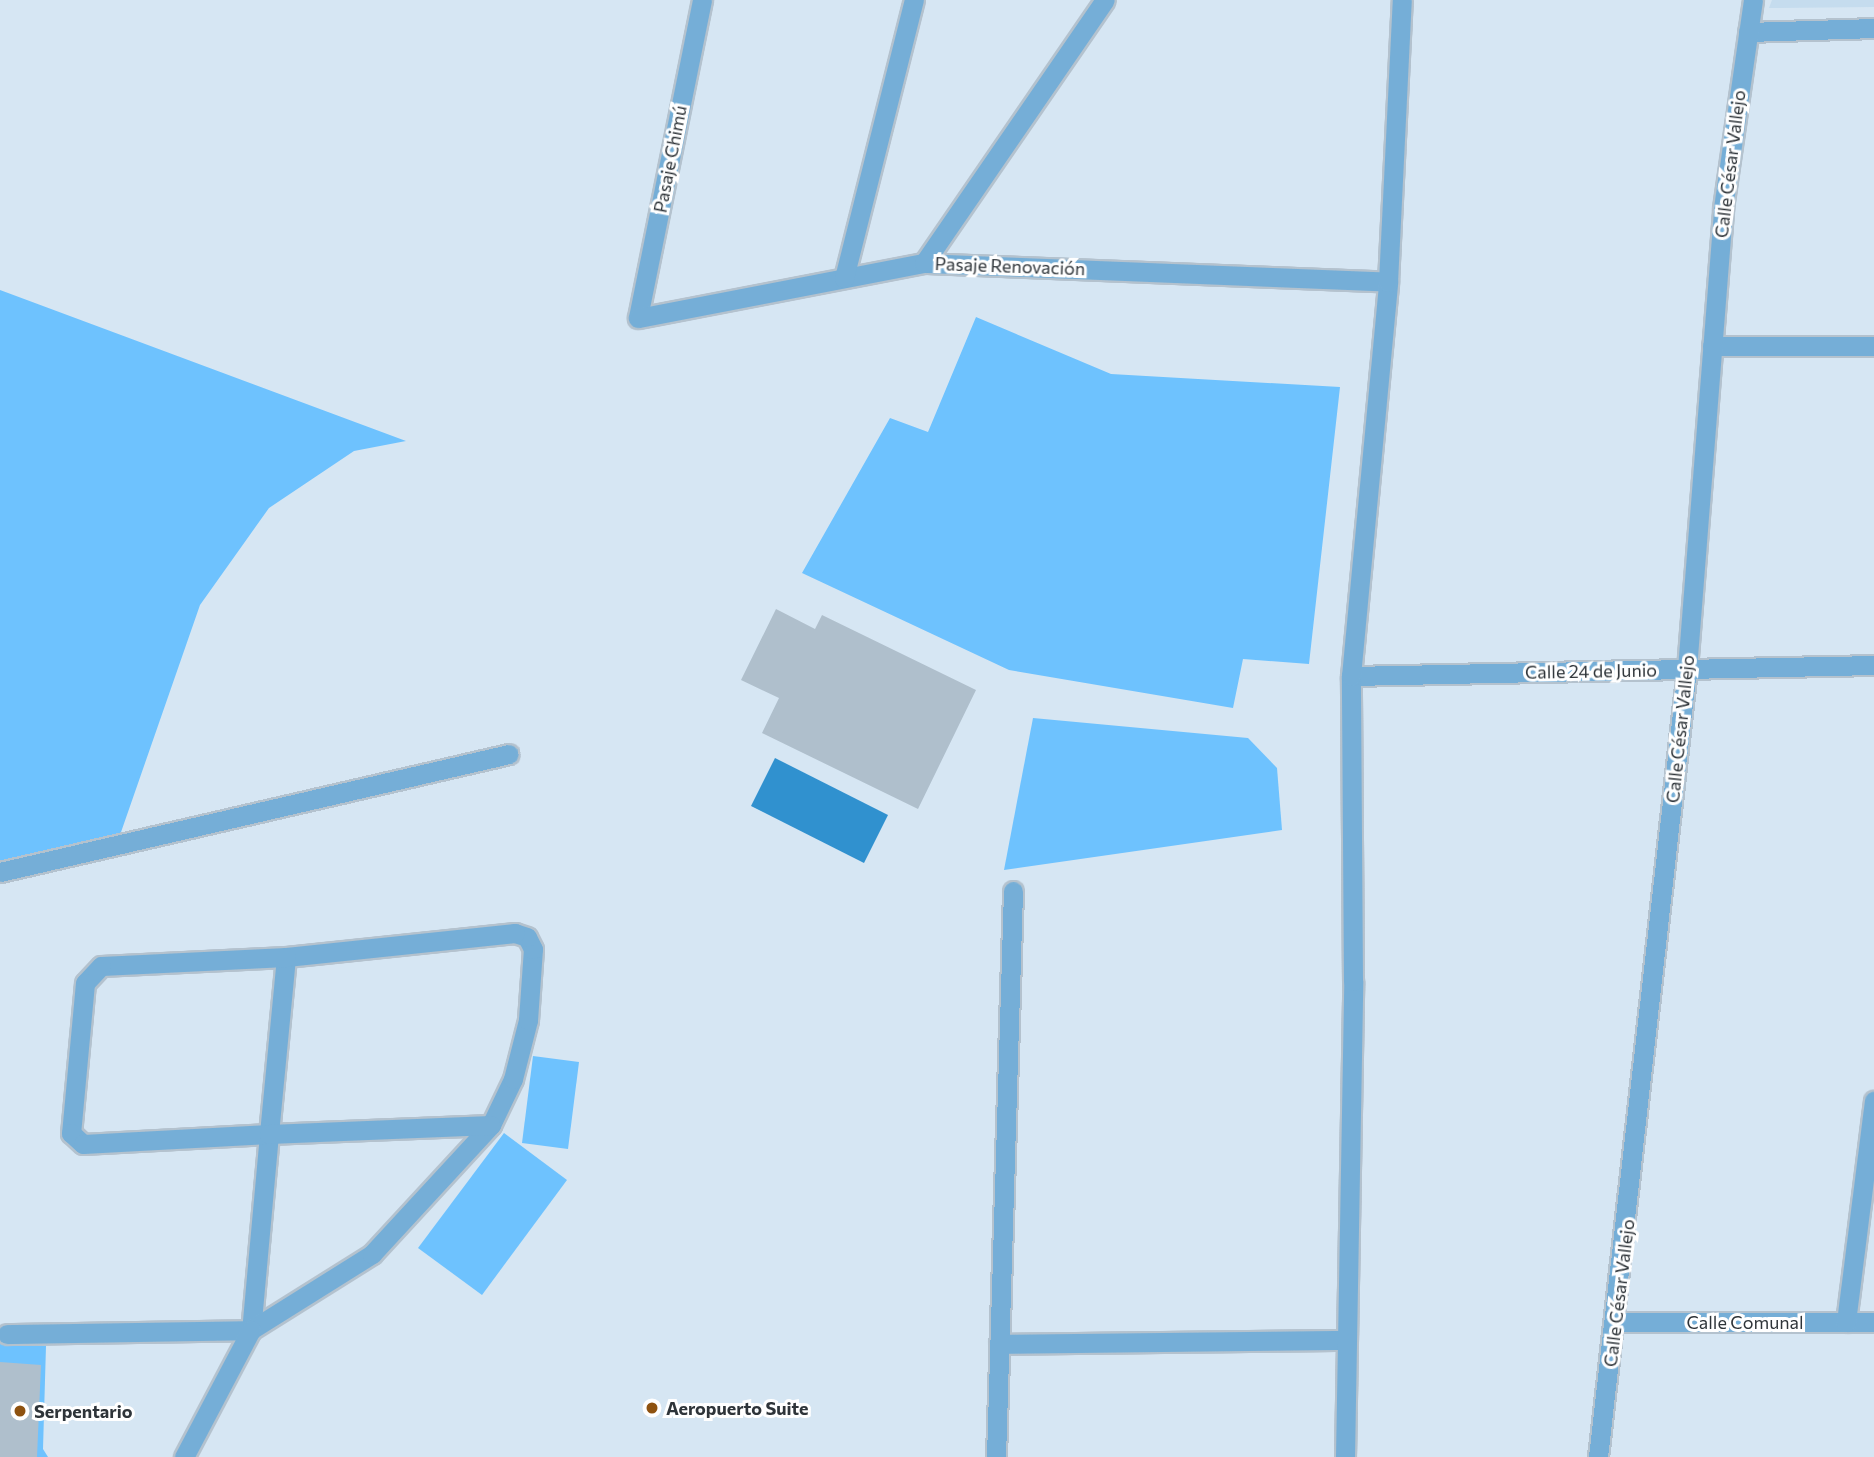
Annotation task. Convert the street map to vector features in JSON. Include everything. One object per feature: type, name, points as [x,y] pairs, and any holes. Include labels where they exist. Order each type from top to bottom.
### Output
[{"type":"street","name":"Pasaje Chimú","points":[[638,318],[702,0]]},
{"type":"street","points":[[844,278],[914,0]]},
{"type":"street","points":[[924,263],[1105,0]]},
{"type":"street","points":[[1345,1457],[1353,981],[1350,676],[1388,282],[1402,0]]},
{"type":"street","name":"Calle César Vallejo","points":[[1598,1457],[1617,1322],[1687,669],[1723,208],[1752,0]]},
{"type":"street","points":[[1748,32],[1874,28]]},
{"type":"street","name":"Pasaje Renovación","points":[[638,318],[924,263],[1388,282]]},
{"type":"street","points":[[1712,346],[1874,346]]},
{"type":"street","name":"Calle 24 de Junio","points":[[1350,676],[1874,665]]},
{"type":"street","points":[[0,872],[509,754]]},
{"type":"street","points":[[996,1457],[1013,891]]},
{"type":"street","points":[[8,1334],[251,1331],[372,1254],[491,1125],[513,1079],[528,1020],[533,949],[527,937],[515,933],[286,957],[101,966],[85,982],[71,1133],[83,1144],[491,1125]]},
{"type":"street","points":[[184,1457],[251,1331],[286,957]]},
{"type":"street","points":[[1846,1322],[1874,1101]]},
{"type":"street","name":"Calle Comunal","points":[[1617,1322],[1874,1322]]},
{"type":"street","points":[[999,1344],[1347,1340]]},
{"type":"shaded area","points":[[1772,0],[1874,0],[1874,7],[1769,8]]},
{"type":"shaded area","points":[[0,290],[406,441],[354,451],[269,508],[200,605],[120,835],[0,865]]},
{"type":"shaded area","points":[[976,317],[1111,374],[1340,387],[1309,664],[1243,659],[1233,708],[1009,670],[802,573],[890,418],[928,432]]},
{"type":"shaded area","points":[[1033,718],[1248,738],[1277,768],[1282,830],[1004,870]]},
{"type":"shaded area","points":[[775,758],[888,815],[864,863],[751,806]]},
{"type":"shaded area","points":[[533,1056],[579,1062],[568,1149],[522,1143]]},
{"type":"shaded area","points":[[504,1133],[567,1180],[482,1295],[418,1248]]},
{"type":"shaded area","name":"Serpentario","points":[[0,1342],[46,1346],[43,1449],[48,1457],[0,1457]]},
{"type":"building","points":[[776,609],[815,629],[822,615],[976,690],[918,809],[762,733],[779,698],[741,680]]},
{"type":"building","name":"Serpentario","points":[[0,1362],[41,1365],[37,1457],[0,1457]]},
{"type":"place","name":"Aeropuerto Suite","points":[[652,1408]]},
{"type":"place","name":"Serpentario","points":[[20,1411]]}]
